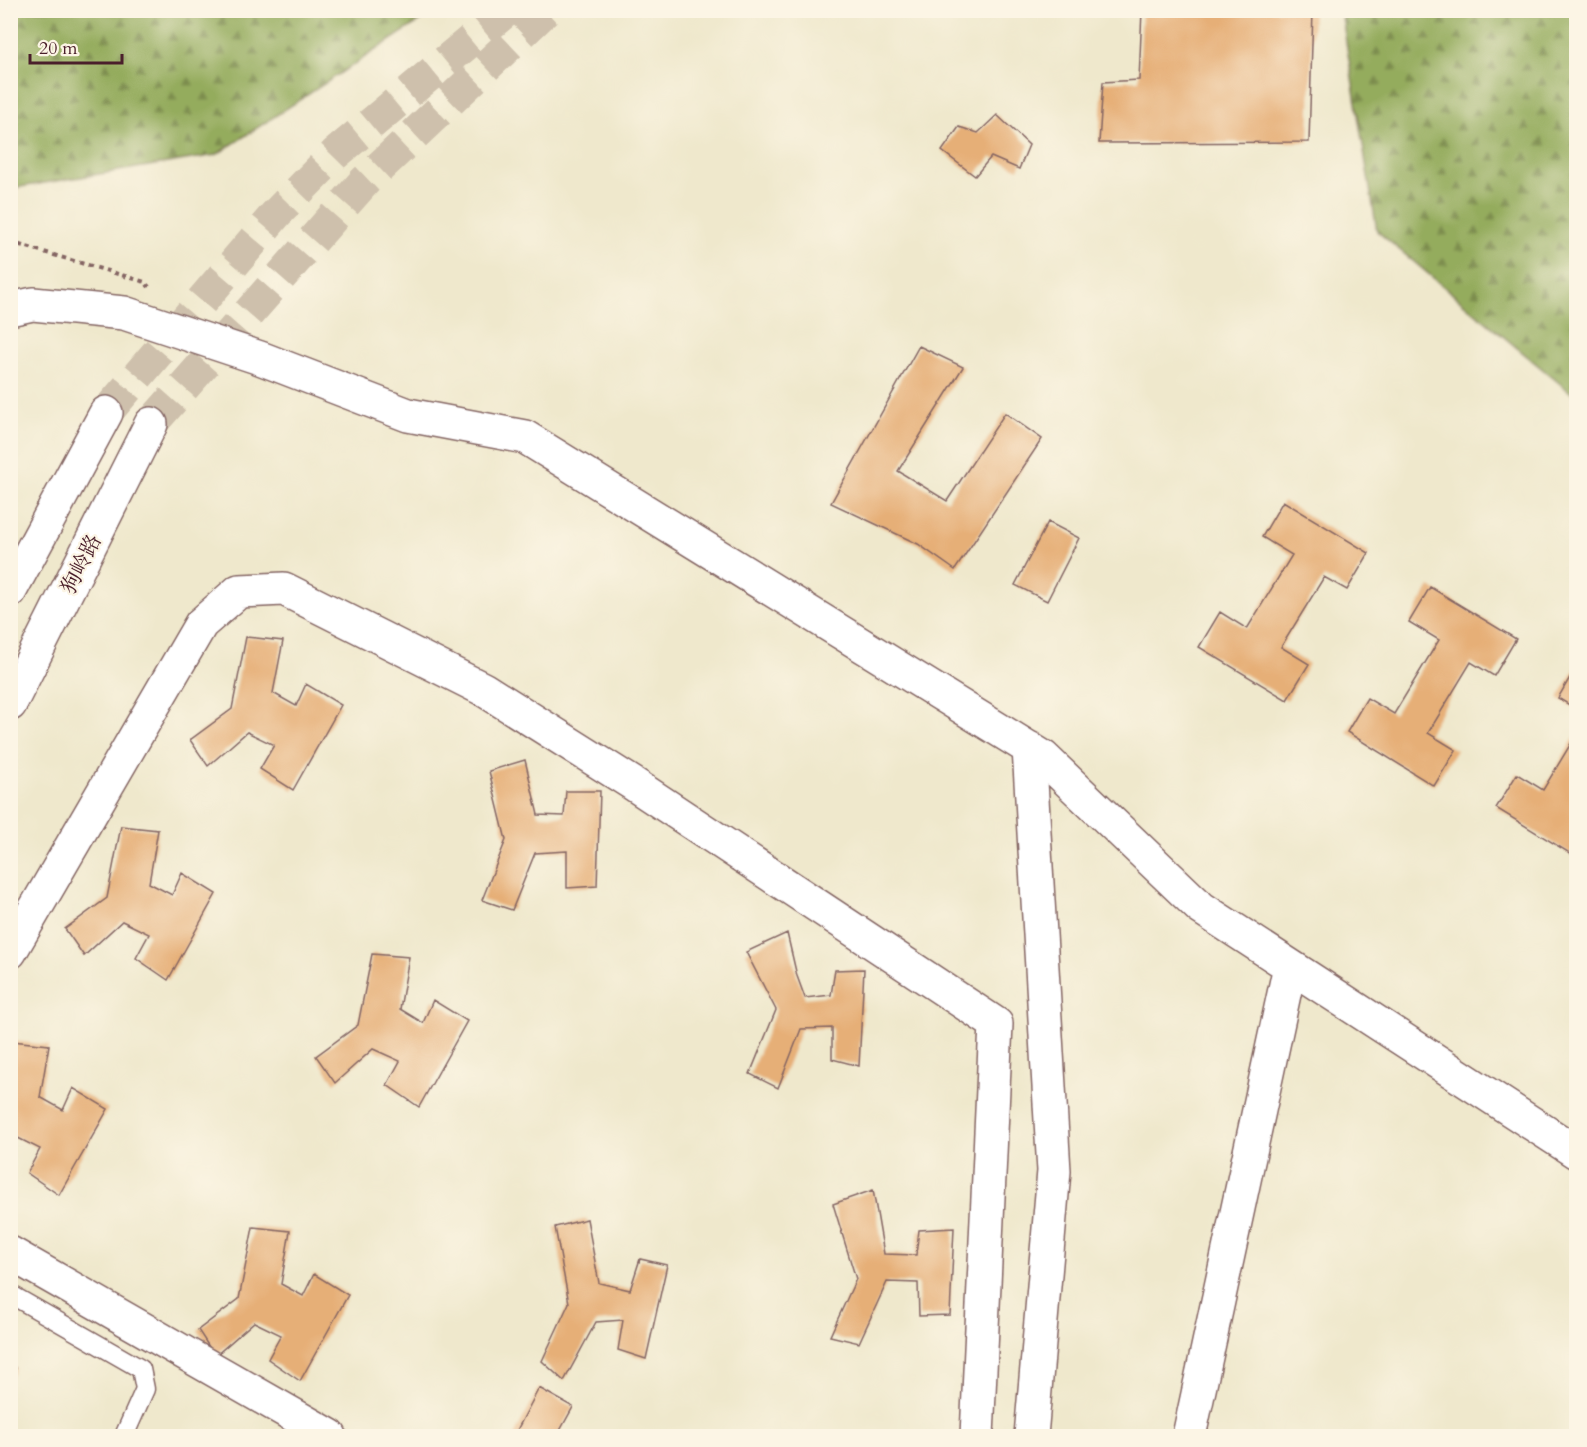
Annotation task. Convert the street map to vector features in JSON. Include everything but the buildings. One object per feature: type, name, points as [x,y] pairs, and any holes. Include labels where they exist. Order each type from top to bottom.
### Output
[{"type":"street","points":[[10,309],[33,304],[124,313],[260,358],[408,415],[525,437],[1043,757],[1201,908],[1576,1152]]},
{"type":"street","points":[[10,591],[106,413]]},
{"type":"street","name":"狗岭路","points":[[10,704],[151,424]]},
{"type":"street","points":[[10,952],[201,624],[239,591],[284,589],[483,689],[642,789],[996,1024],[977,1437]]},
{"type":"street","points":[[1029,748],[1054,1171],[1030,1437]]},
{"type":"street","points":[[1189,1437],[1290,966]]},
{"type":"street","points":[[10,1252],[330,1437]]},
{"type":"lane","points":[[10,1294],[141,1369],[145,1389],[124,1437]]},
{"type":"green space","points":[[10,11],[435,11],[216,155],[10,188]]},
{"type":"green space","points":[[1341,11],[1576,11],[1576,397],[1377,231]]},
{"type":"tunnel","points":[[106,413],[276,214],[335,154],[507,10]]},
{"type":"tunnel","points":[[151,424],[365,181],[546,10]]}]
